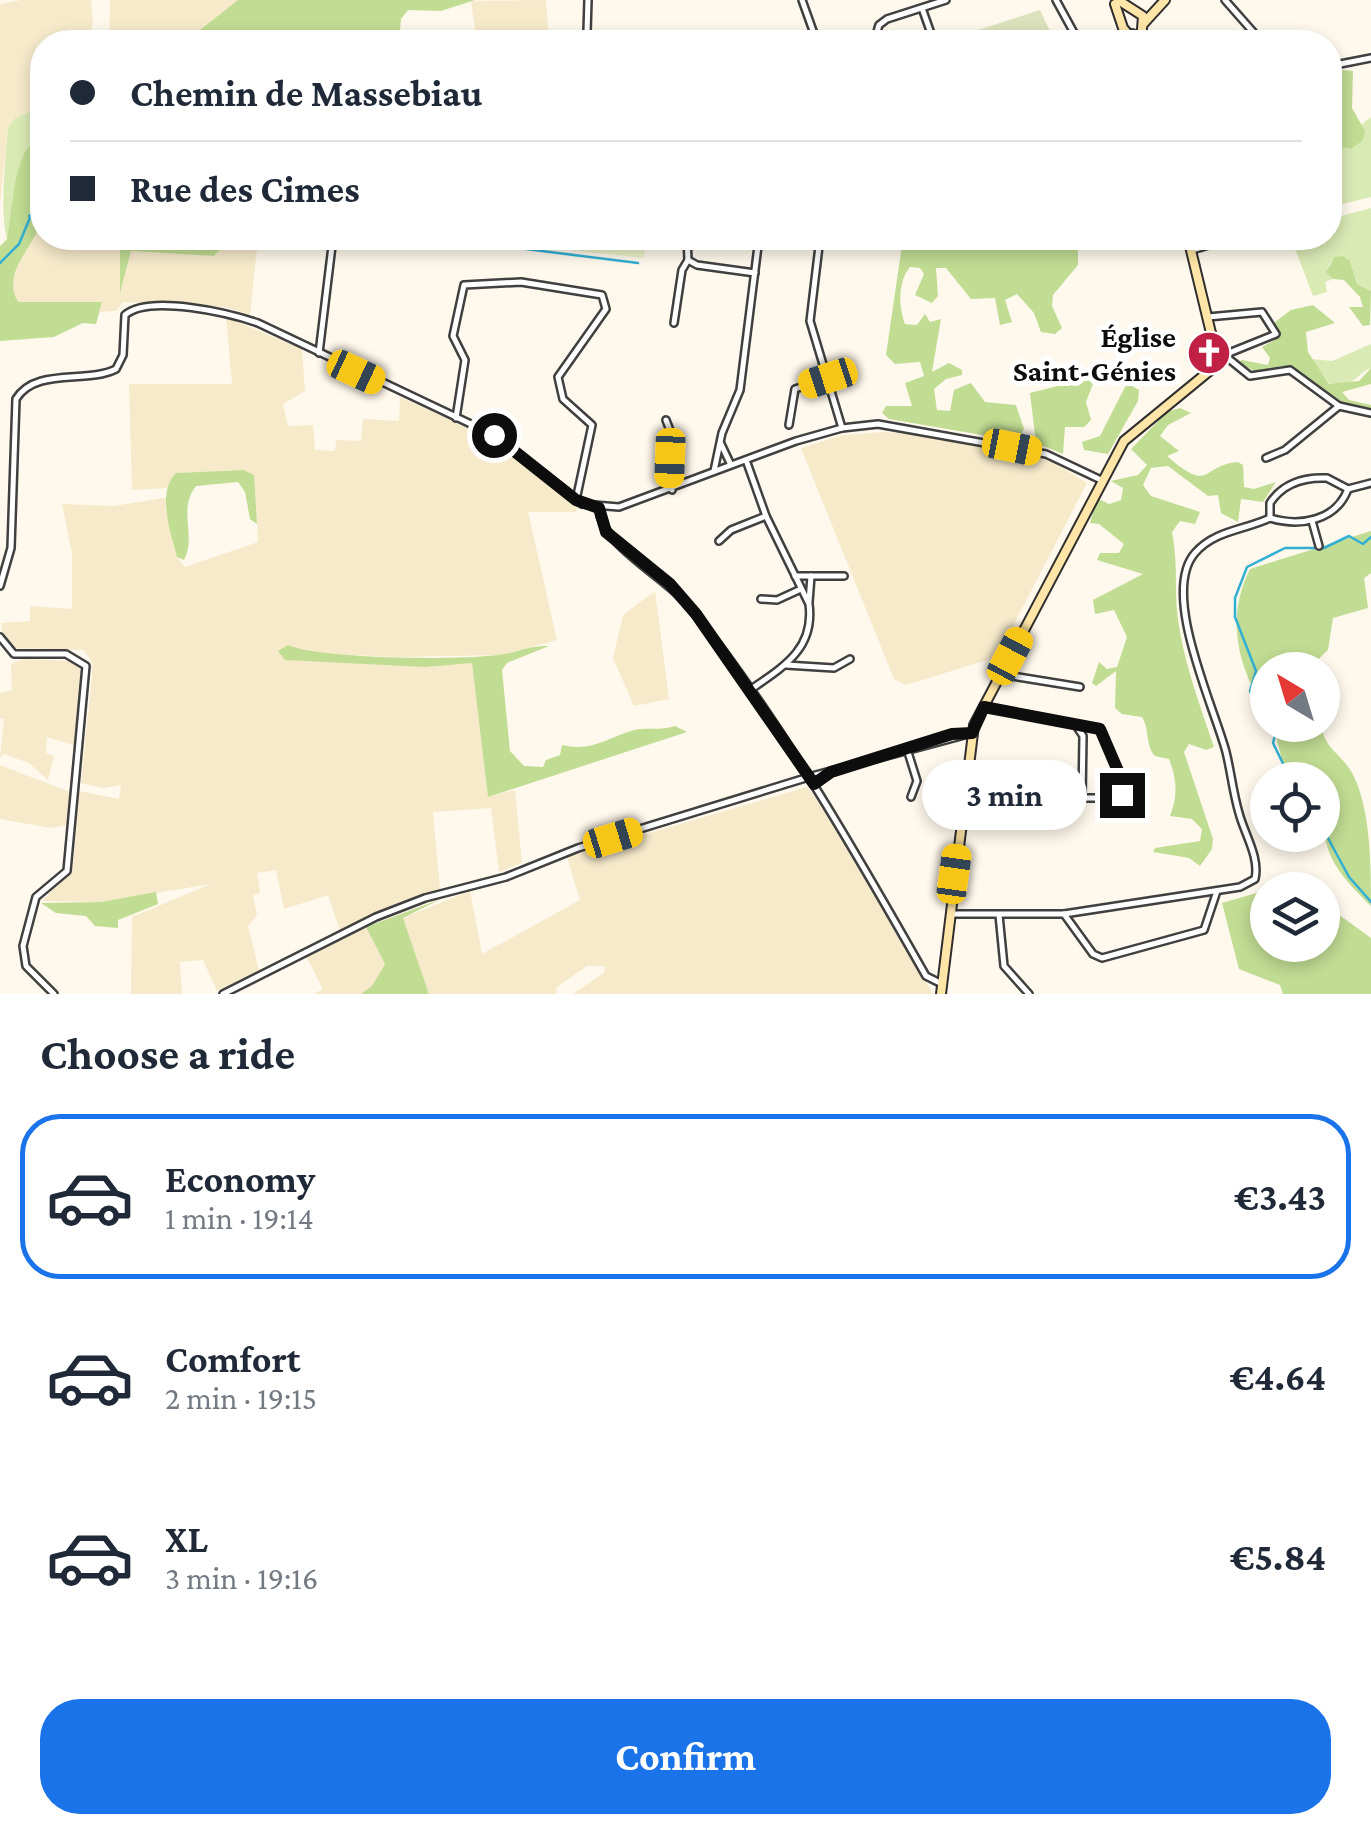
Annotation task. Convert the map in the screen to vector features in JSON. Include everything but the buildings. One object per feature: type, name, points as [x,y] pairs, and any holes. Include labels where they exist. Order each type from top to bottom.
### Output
[{"type":"main road","points":[[1116,0],[1135,11],[1156,7]]},
{"type":"main road","points":[[1116,0],[1132,30]]},
{"type":"main road","points":[[1134,30],[1164,0]]},
{"type":"main road","points":[[1133,30],[1135,11]]},
{"type":"main road","points":[[1133,30],[1135,11]]},
{"type":"main road","points":[[941,994],[972,733],[1101,480],[1130,434],[1194,380],[1219,366],[1224,356],[1206,317],[1190,251]]},
{"type":"street","points":[[588,0],[588,30]]},
{"type":"street","points":[[802,0],[813,30]]},
{"type":"street","points":[[877,30],[887,18],[946,0]]},
{"type":"street","points":[[1056,0],[1072,30]]},
{"type":"street","points":[[1225,0],[1251,30]]},
{"type":"street","points":[[922,8],[930,30]]},
{"type":"street","points":[[1342,64],[1371,58]]},
{"type":"street","points":[[320,353],[332,250]]},
{"type":"street","points":[[674,322],[688,250]]},
{"type":"street","points":[[714,471],[720,441],[740,390],[758,250]]},
{"type":"street","points":[[819,250],[810,321],[842,428]]},
{"type":"street","points":[[688,260],[697,266],[755,273]]},
{"type":"street","points":[[456,418],[465,360],[454,331],[464,284],[521,282],[602,295],[606,309],[558,377],[564,398],[592,424],[576,500]]},
{"type":"street","points":[[0,586],[11,548],[16,399],[35,382],[116,369],[124,355],[123,322],[130,310],[158,306],[234,315],[320,353],[507,443],[576,500],[599,508],[618,508],[672,490],[730,463],[842,428],[910,426],[1058,457],[1101,480]]},
{"type":"street","points":[[1206,317],[1262,312],[1276,334],[1224,356],[1250,376],[1290,370],[1338,406],[1371,414]]},
{"type":"street","points":[[789,425],[795,389],[828,378]]},
{"type":"street","points":[[1266,458],[1286,450],[1338,406]]},
{"type":"street","points":[[666,420],[672,433],[672,490]]},
{"type":"street","points":[[720,441],[730,463]]},
{"type":"street","points":[[746,460],[766,516],[809,604]]},
{"type":"street","points":[[1270,518],[1273,496],[1294,482],[1327,478],[1348,489],[1371,483]]},
{"type":"street","points":[[948,914],[1064,914],[1217,891],[1255,879],[1256,864],[1238,810],[1226,750],[1194,652],[1183,574],[1191,556],[1215,537],[1270,518],[1312,522],[1336,508],[1348,489]]},
{"type":"street","points":[[599,508],[606,532],[680,595],[750,690],[812,781],[923,970],[940,979]]},
{"type":"street","points":[[719,541],[730,530],[766,516]]},
{"type":"street","points":[[1312,522],[1319,546]]},
{"type":"street","points":[[795,576],[844,576]]},
{"type":"street","points":[[750,690],[785,664],[807,638],[812,576]]},
{"type":"street","points":[[761,599],[777,600],[801,588]]},
{"type":"street","points":[[0,637],[14,654],[66,654],[86,666],[67,871],[36,897],[23,946],[26,966],[54,994]]},
{"type":"street","points":[[785,664],[834,668],[850,659]]},
{"type":"street","points":[[1000,674],[1080,687]]},
{"type":"street","points":[[984,707],[1077,727],[1095,726],[1103,732],[1124,785],[1118,798],[1082,798],[1083,736],[1077,727]]},
{"type":"street","points":[[223,994],[402,906],[831,772],[972,733]]},
{"type":"street","points":[[907,749],[917,781],[911,797]]},
{"type":"street","points":[[1025,819],[1026,778]]},
{"type":"street","points":[[967,782],[1004,797],[1026,799]]},
{"type":"street","points":[[1064,914],[1093,954],[1102,958],[1204,930],[1217,891]]},
{"type":"street","points":[[999,915],[1004,966],[1029,994]]},
{"type":"shaded area","points":[[21,0],[91,0],[93,24],[91,30],[30,30],[30,112],[14,119],[8,128],[0,205],[0,4]]},
{"type":"shaded area","points":[[110,0],[238,0],[201,30],[109,30]]},
{"type":"shaded area","points":[[546,0],[548,30],[475,30],[471,1]]},
{"type":"shaded area","points":[[30,239],[30,250],[120,250],[120,291],[131,251],[214,256],[219,250],[257,250],[250,315],[225,307],[123,302],[116,311],[100,312],[101,302],[17,302],[11,283]]},
{"type":"shaded area","points":[[226,317],[302,349],[305,391],[283,404],[288,426],[313,425],[315,450],[335,451],[336,440],[361,441],[363,419],[399,421],[400,397],[496,440],[577,507],[576,512],[528,512],[557,640],[502,655],[396,657],[306,653],[288,645],[285,660],[472,663],[488,797],[515,790],[522,863],[499,872],[491,808],[433,812],[440,890],[400,902],[340,931],[328,895],[284,909],[276,870],[257,873],[260,893],[253,895],[257,915],[248,926],[259,971],[217,991],[203,960],[180,962],[182,994],[131,994],[132,917],[211,884],[101,902],[42,901],[73,869],[79,791],[119,799],[121,785],[103,788],[81,783],[92,677],[92,663],[84,650],[13,648],[3,638],[1,623],[30,621],[30,606],[72,609],[72,554],[62,504],[114,506],[169,497],[165,507],[177,557],[185,567],[258,542],[254,475],[244,470],[176,473],[168,488],[132,490],[129,384],[232,384]]},
{"type":"shaded area","points":[[922,434],[1051,461],[1087,483],[997,657],[906,685],[894,679],[801,448],[843,435]]},
{"type":"shaded area","points":[[655,591],[669,699],[634,706],[613,658],[623,615]]},
{"type":"shaded area","points":[[23,659],[75,661],[83,675],[77,746],[47,737],[46,753],[54,756],[48,780],[29,763],[4,754],[0,758],[4,719],[0,718],[0,693],[12,690],[11,664]]},
{"type":"shaded area","points":[[0,765],[70,792],[67,825],[51,828],[0,819]]},
{"type":"shaded area","points":[[807,787],[840,834],[933,994],[573,994],[604,973],[605,966],[587,966],[557,987],[556,994],[429,994],[403,918],[470,891],[482,954],[580,900],[567,857]]},
{"type":"shaded area","points":[[366,927],[385,964],[372,987],[361,994],[314,994],[323,989],[306,956]]},
{"type":"green space","points":[[238,0],[475,0],[441,11],[408,10],[401,19],[400,30],[200,30]]},
{"type":"green space","points":[[1040,10],[1049,30],[978,30]]},
{"type":"green space","points":[[1342,70],[1353,71],[1352,108],[1365,131],[1363,140],[1351,149],[1342,147]]},
{"type":"green space","points":[[30,112],[30,146],[24,153],[7,239],[3,200],[8,128],[14,119]]},
{"type":"green space","points":[[1371,117],[1371,197],[1342,204],[1342,147],[1351,149],[1365,132],[1361,125]]},
{"type":"green space","points":[[30,146],[30,244],[13,280],[18,302],[102,302],[96,324],[83,323],[54,337],[0,341],[0,246],[7,239],[16,177]]},
{"type":"green space","points":[[1371,208],[1371,291],[1357,284],[1350,261],[1330,263],[1327,271],[1333,279],[1325,282],[1327,292],[1313,296],[1296,250],[1342,250],[1342,216]]},
{"type":"green space","points":[[120,250],[219,250],[214,256],[131,251],[120,293]]},
{"type":"green space","points":[[570,250],[645,250],[644,258]]},
{"type":"green space","points":[[901,250],[1078,250],[1078,265],[1053,295],[1052,306],[1062,328],[1055,334],[1041,332],[1034,313],[1017,294],[1005,300],[1012,322],[1000,325],[995,298],[971,299],[946,268],[936,268],[938,296],[932,303],[915,295],[924,274],[920,268],[910,267],[903,279],[900,302],[905,324],[917,325],[925,314],[930,322],[941,319],[932,372],[949,363],[962,370],[962,375],[946,379],[934,389],[937,410],[950,411],[954,390],[971,383],[985,402],[1016,405],[1024,429],[1017,441],[889,419],[882,413],[886,406],[912,406],[905,383],[924,376],[920,362],[895,364],[886,355]]},
{"type":"green space","points":[[1343,256],[1350,261],[1357,284],[1371,291],[1370,325],[1363,326],[1349,307],[1363,307],[1360,297],[1344,280],[1333,279],[1326,272],[1335,257]]},
{"type":"green space","points":[[1313,305],[1335,323],[1306,332],[1308,352],[1329,384],[1359,381],[1371,368],[1371,384],[1342,392],[1349,400],[1371,405],[1371,411],[1345,403],[1280,366],[1261,374],[1238,363],[1242,360],[1268,365],[1270,358],[1262,347],[1275,340],[1275,322],[1291,310]]},
{"type":"green space","points":[[1371,344],[1371,368],[1345,384],[1330,384],[1311,359],[1332,361]]},
{"type":"green space","points":[[1077,365],[1096,376],[1086,402],[1091,420],[1084,427],[1065,427],[1063,454],[1036,443],[1030,393],[1065,384],[1068,366]]},
{"type":"green space","points":[[1127,383],[1139,390],[1138,401],[1108,454],[1084,450],[1082,442],[1100,436]]},
{"type":"green space","points":[[1180,408],[1191,413],[1168,425],[1160,436],[1179,451],[1167,456],[1181,468],[1199,476],[1238,462],[1243,465],[1244,487],[1254,489],[1276,482],[1263,502],[1241,499],[1238,522],[1221,513],[1218,495],[1208,496],[1168,466],[1151,468],[1143,485],[1151,496],[1200,512],[1195,524],[1180,521],[1172,532],[1180,633],[1214,747],[1206,750],[1189,744],[1184,752],[1213,839],[1212,849],[1200,866],[1189,858],[1153,852],[1155,848],[1200,841],[1202,829],[1192,819],[1170,816],[1176,788],[1169,759],[1152,752],[1142,717],[1122,714],[1115,708],[1116,671],[1096,686],[1092,683],[1099,662],[1107,669],[1117,667],[1127,637],[1114,610],[1095,614],[1093,600],[1143,574],[1097,560],[1100,553],[1119,553],[1124,544],[1099,524],[1090,523],[1097,498],[1109,504],[1121,500],[1123,488],[1111,481],[1138,475],[1147,465],[1131,449],[1167,412]]},
{"type":"green space","points":[[244,470],[254,475],[257,524],[250,519],[245,492],[238,482],[196,486],[188,504],[187,551],[184,560],[177,557],[166,502],[176,473]]},
{"type":"green space","points":[[1371,531],[1371,573],[1364,578],[1368,608],[1333,618],[1326,652],[1250,652],[1250,681],[1242,661],[1237,624],[1242,587],[1250,569]]},
{"type":"green space","points":[[288,645],[360,656],[427,658],[485,656],[549,646],[507,663],[502,670],[510,751],[524,766],[543,767],[546,760],[560,755],[562,745],[591,745],[639,729],[675,726],[687,732],[488,797],[472,663],[425,667],[285,660],[278,651]]},
{"type":"green space","points":[[1277,742],[1328,742],[1351,771],[1366,819],[1371,906],[1343,876],[1329,852],[1340,852],[1340,762],[1282,760]]},
{"type":"green space","points":[[156,892],[158,904],[118,920],[118,928],[95,926],[86,916],[56,913],[41,903],[101,902]]},
{"type":"green space","points":[[1250,895],[1250,962],[1340,962],[1340,915],[1371,938],[1371,994],[1283,994],[1280,985],[1239,969],[1222,903]]},
{"type":"green space","points":[[441,899],[403,918],[429,994],[361,994],[372,986],[385,964],[366,927]]},
{"type":"waterway","points":[[0,263],[19,244],[30,218]]},
{"type":"waterway","points":[[533,250],[638,263]]},
{"type":"waterway","points":[[1282,762],[1273,743],[1276,731],[1262,718],[1250,691],[1256,671],[1235,617],[1235,598],[1247,567],[1285,548],[1324,548],[1349,536],[1363,544],[1371,537]]},
{"type":"waterway","points":[[1336,852],[1349,877],[1371,902]]},
{"type":"place","name":"Église Saint-Génies","points":[[1209,353]]},
{"type":"route","points":[[494,435],[576,500],[599,508],[606,532],[670,584],[696,614],[814,784],[831,772],[952,734],[972,733],[984,707],[1100,729],[1124,785],[1122,795]]}]
